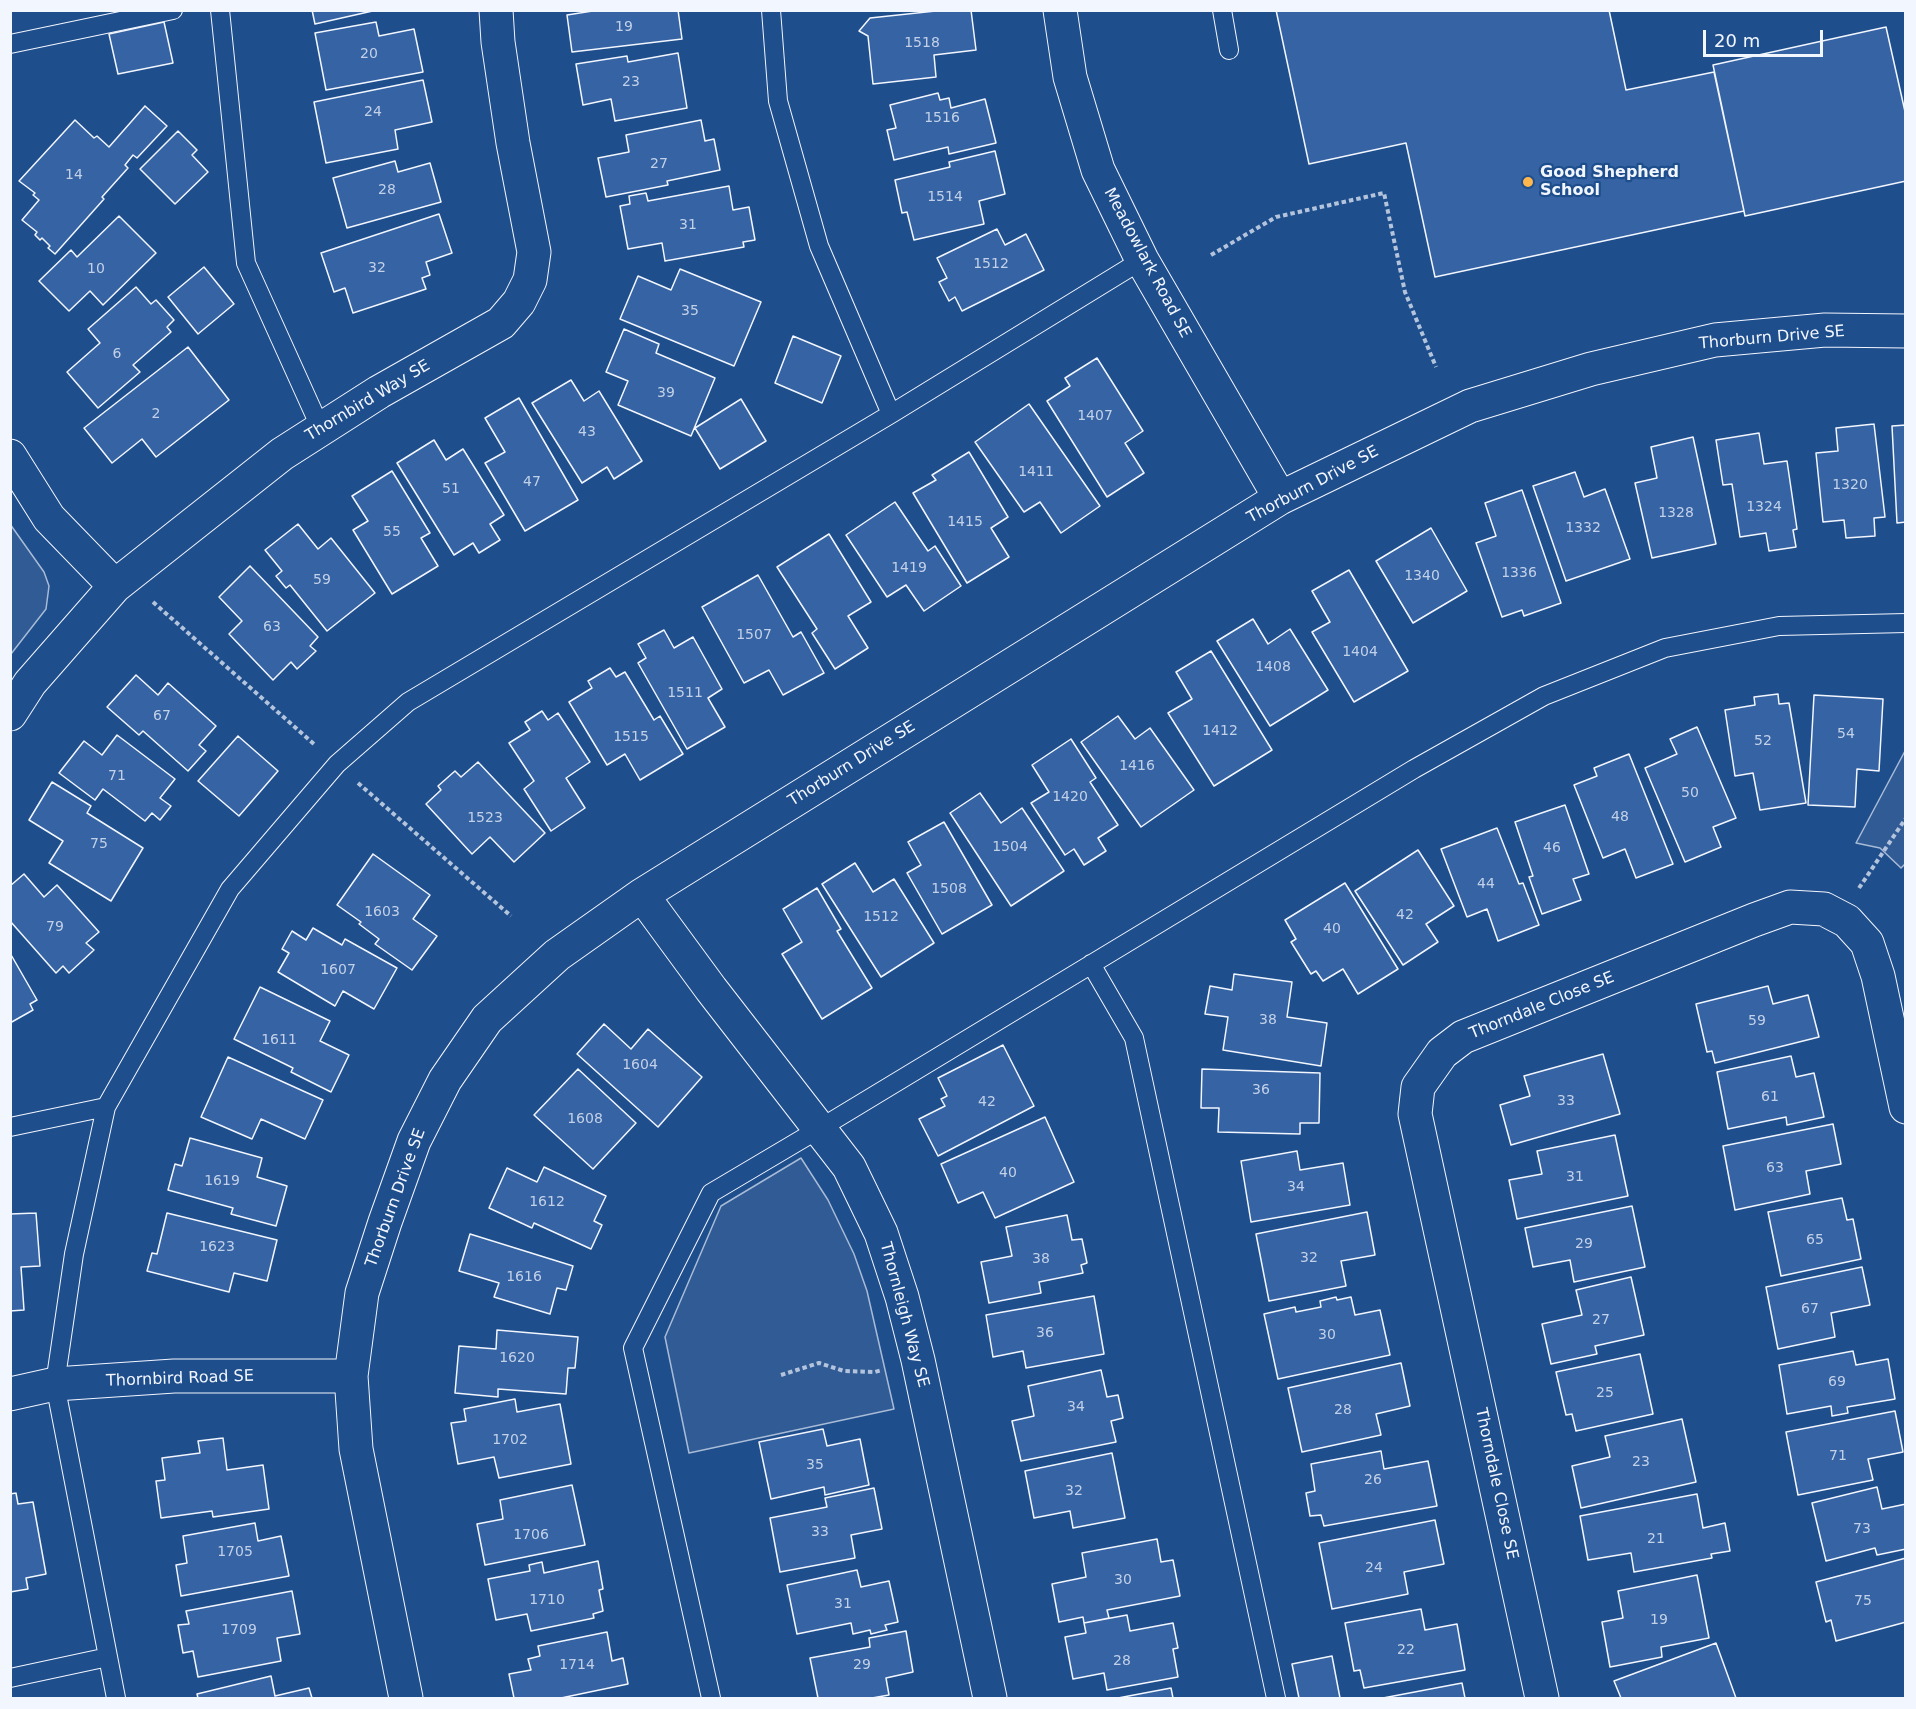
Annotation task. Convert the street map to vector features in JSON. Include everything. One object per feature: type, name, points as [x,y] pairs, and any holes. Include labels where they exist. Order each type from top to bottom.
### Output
[{"type":"street","name":"Thornbird Way SE","points":[[10,714],[30,684],[115,586],[282,454],[380,392],[501,323],[519,302],[530,280],[534,252],[498,42],[496,10]]},
{"type":"street","name":"Meadowlark Road SE","points":[[1060,10],[1070,77],[1098,170],[1142,260],[1280,498]]},
{"type":"street","name":"Thorburn Drive SE","points":[[406,1698],[356,1449],[351,1376],[362,1293],[414,1141],[445,1080],[487,1019],[557,955],[642,895],[1280,498],[1470,406],[1590,369],[1715,340],[1825,330],[1905,331]]},
{"type":"street","points":[[10,456],[49,518],[115,586]]},
{"type":"street","name":"Thornleigh Way SE","points":[[642,895],[711,989],[849,1167],[881,1233],[902,1297],[918,1360],[990,1698]]},
{"type":"street","name":"Thorndale Close SE","points":[[1542,1698],[1415,1114],[1418,1087],[1442,1053],[1463,1038],[1790,907],[1824,909],[1847,921],[1867,944],[1878,976],[1905,1107]]},
{"type":"street","name":"Thornbird Road SE","points":[[10,1394],[55,1384],[174,1376],[351,1376]]},
{"type":"lane","points":[[10,44],[173,10]]},
{"type":"lane","points":[[220,10],[246,263],[321,429]]},
{"type":"lane","points":[[771,10],[778,101],[816,235],[891,414]]},
{"type":"lane","points":[[1222,10],[1230,50]]},
{"type":"lane","points":[[116,1698],[55,1384],[74,1254],[106,1107],[230,889],[337,764],[408,702],[891,414],[1142,260]]},
{"type":"lane","points":[[711,1698],[633,1348],[711,1193],[1414,769],[1544,696],[1665,648],[1779,626],[1905,623]]},
{"type":"lane","points":[[1091,964],[1134,1038],[1276,1698]]},
{"type":"lane","points":[[10,1127],[106,1107]]},
{"type":"lane","points":[[10,1678],[108,1657]]},
{"type":"path","points":[[1211,255],[1276,217],[1384,193],[1405,292],[1436,367]]},
{"type":"path","points":[[1840,917],[1905,818]]},
{"type":"path","points":[[781,1375],[819,1363],[844,1371],[875,1372],[918,1360]]},
{"type":"shaded area","points":[[10,524],[44,572],[49,586],[46,609],[11,654]]},
{"type":"shaded area","points":[[1905,751],[1906,863],[1901,868],[1880,848],[1856,843]]},
{"type":"shaded area","points":[[801,1158],[828,1200],[854,1254],[867,1291],[894,1409],[689,1453],[665,1337],[721,1206]]},
{"type":"building","points":[[312,10],[377,10],[315,24]]},
{"type":"building","points":[[599,10],[678,10],[682,39],[572,52],[567,15]]},
{"type":"building","points":[[945,10],[971,10],[976,50],[934,55],[936,77],[873,84],[868,36],[859,31],[870,18]]},
{"type":"building","points":[[1276,10],[1609,10],[1626,90],[1714,72],[1744,211],[1435,277],[1406,143],[1309,164]]},
{"type":"building","points":[[164,22],[173,63],[118,74],[109,34]]},
{"type":"building","points":[[376,22],[379,36],[414,29],[423,72],[326,90],[315,33]]},
{"type":"building","points":[[1886,27],[1906,116],[1906,181],[1745,216],[1713,65]]},
{"type":"building","points":[[678,53],[687,108],[615,121],[611,99],[583,105],[576,64],[627,56],[628,62]]},
{"type":"building","points":[[423,80],[432,122],[395,130],[398,149],[326,163],[314,102]]},
{"type":"building","points":[[938,93],[940,100],[949,98],[951,108],[985,99],[996,143],[949,154],[948,147],[894,160],[887,130],[896,128],[890,105]]},
{"type":"building","points":[[145,106],[167,126],[137,158],[133,155],[125,165],[128,168],[102,197],[104,199],[55,254],[42,238],[40,240],[35,235],[37,232],[22,220],[39,200],[33,195],[35,193],[19,181],[75,120],[94,138],[97,136],[109,147]]},
{"type":"building","points":[[701,120],[705,141],[714,139],[720,170],[667,181],[668,185],[606,197],[598,158],[629,152],[626,135]]},
{"type":"building","points":[[178,131],[197,150],[192,155],[208,172],[175,204],[140,169]]},
{"type":"building","points":[[995,151],[1005,194],[979,201],[984,224],[914,240],[907,212],[902,213],[895,180],[950,167],[949,162]]},
{"type":"building","points":[[395,161],[398,172],[430,163],[441,202],[347,228],[333,178]]},
{"type":"building","points":[[729,186],[733,210],[749,207],[755,240],[743,242],[744,247],[665,261],[662,243],[628,249],[620,206],[630,204],[629,196],[646,193],[648,201]]},
{"type":"building","points":[[439,214],[452,253],[426,262],[430,275],[422,278],[426,289],[353,313],[345,288],[334,292],[321,253]]},
{"type":"building","points":[[119,216],[156,253],[103,305],[90,291],[69,311],[39,281],[71,250],[77,257]]},
{"type":"building","points":[[997,229],[1005,245],[1026,234],[1044,270],[962,311],[955,297],[949,301],[939,282],[947,278],[937,258]]},
{"type":"building","points":[[204,267],[234,304],[198,334],[168,297]]},
{"type":"building","points":[[680,269],[761,302],[734,366],[620,319],[638,276],[671,290]]},
{"type":"building","points":[[136,287],[151,304],[156,300],[174,320],[167,327],[171,332],[133,365],[140,372],[98,408],[67,372],[100,343],[88,329]]},
{"type":"building","points":[[624,329],[659,344],[656,353],[715,378],[691,436],[618,405],[628,381],[606,372]]},
{"type":"building","points":[[793,336],[841,356],[822,403],[775,383]]},
{"type":"building","points":[[188,347],[229,400],[156,457],[142,439],[112,463],[84,428]]},
{"type":"building","points":[[1097,358],[1143,431],[1125,443],[1144,473],[1107,497],[1047,401],[1070,386],[1065,378]]},
{"type":"building","points":[[571,380],[584,401],[599,391],[642,461],[614,479],[607,467],[582,483],[532,403]]},
{"type":"building","points":[[519,398],[578,500],[525,531],[485,463],[505,452],[485,418]]},
{"type":"building","points":[[741,399],[766,441],[720,469],[695,428]]},
{"type":"building","points":[[1029,404],[1100,506],[1061,533],[1040,502],[1024,512],[975,442]]},
{"type":"building","points":[[1874,424],[1885,517],[1874,518],[1875,536],[1846,538],[1844,520],[1823,522],[1816,453],[1838,451],[1836,428]]},
{"type":"building","points":[[1906,425],[1906,522],[1897,523],[1892,426]]},
{"type":"building","points":[[1759,433],[1764,464],[1787,461],[1797,529],[1793,530],[1796,547],[1769,551],[1766,533],[1740,537],[1732,484],[1723,485],[1716,440]]},
{"type":"building","points":[[1693,437],[1716,544],[1652,558],[1635,483],[1657,478],[1651,447]]},
{"type":"building","points":[[434,440],[446,460],[463,449],[504,515],[490,524],[500,540],[479,553],[473,543],[454,555],[397,463]]},
{"type":"building","points":[[969,452],[1008,517],[991,528],[1009,557],[967,583],[913,493],[936,480],[932,475]]},
{"type":"building","points":[[392,471],[430,533],[421,538],[438,566],[392,594],[353,530],[368,521],[352,496]]},
{"type":"building","points":[[1575,472],[1584,497],[1605,489],[1630,559],[1566,581],[1533,486]]},
{"type":"building","points":[[1522,490],[1561,603],[1524,616],[1522,610],[1502,617],[1476,543],[1496,536],[1485,503]]},
{"type":"building","points":[[895,502],[928,551],[935,546],[961,586],[924,611],[906,585],[887,597],[846,535]]},
{"type":"building","points":[[298,524],[318,549],[331,538],[375,593],[327,631],[290,585],[286,588],[276,576],[282,571],[265,550]]},
{"type":"building","points":[[1431,528],[1467,591],[1413,623],[1376,561]]},
{"type":"building","points":[[829,534],[871,602],[848,616],[868,648],[835,669],[812,633],[817,629],[777,567]]},
{"type":"building","points":[[250,566],[318,637],[310,646],[316,651],[297,669],[291,662],[273,680],[229,634],[242,621],[219,597]]},
{"type":"building","points":[[1349,570],[1408,671],[1354,702],[1312,632],[1330,622],[1312,591]]},
{"type":"building","points":[[758,575],[793,637],[801,632],[824,673],[783,695],[769,670],[744,683],[702,607]]},
{"type":"building","points":[[1253,619],[1268,644],[1290,629],[1328,690],[1270,726],[1217,641]]},
{"type":"building","points":[[664,630],[674,648],[693,637],[722,689],[708,698],[725,727],[687,749],[638,663],[646,658],[638,644]]},
{"type":"building","points":[[1211,651],[1272,750],[1214,786],[1168,713],[1192,699],[1176,672]]},
{"type":"building","points":[[610,668],[616,677],[625,672],[654,720],[660,716],[683,754],[640,780],[625,754],[607,765],[569,702],[592,688],[588,681]]},
{"type":"building","points":[[136,675],[158,695],[168,683],[216,726],[199,745],[206,751],[188,771],[143,731],[139,735],[107,707]]},
{"type":"building","points":[[1778,694],[1779,704],[1789,703],[1806,803],[1760,810],[1753,773],[1735,776],[1725,710],[1755,705],[1754,697]]},
{"type":"building","points":[[1814,695],[1883,699],[1879,771],[1857,769],[1855,807],[1808,805]]},
{"type":"building","points":[[542,711],[548,720],[558,713],[590,762],[566,778],[585,808],[551,831],[524,789],[534,781],[509,743],[530,730],[525,722]]},
{"type":"building","points":[[1118,716],[1135,739],[1150,728],[1194,790],[1141,827],[1081,742]]},
{"type":"building","points":[[1697,727],[1736,818],[1713,827],[1721,847],[1685,862],[1645,768],[1677,754],[1670,739]]},
{"type":"building","points":[[117,735],[175,779],[160,798],[171,806],[160,820],[152,813],[145,821],[103,789],[95,800],[59,773],[84,741],[102,755]]},
{"type":"building","points":[[238,736],[278,771],[239,816],[198,781]]},
{"type":"building","points":[[1071,739],[1096,778],[1090,782],[1118,825],[1098,838],[1106,851],[1084,865],[1074,849],[1065,855],[1031,803],[1049,792],[1032,765]]},
{"type":"building","points":[[1629,754],[1673,864],[1636,878],[1625,849],[1603,858],[1574,785],[1597,776],[1594,768]]},
{"type":"building","points":[[478,762],[545,833],[514,862],[490,837],[472,854],[426,804],[441,790],[438,786],[455,771],[461,777]]},
{"type":"building","points":[[52,782],[91,806],[87,813],[143,848],[111,901],[49,863],[63,841],[29,820]]},
{"type":"building","points":[[980,793],[1001,823],[1022,808],[1064,871],[1011,906],[950,813]]},
{"type":"building","points":[[1565,805],[1589,874],[1573,879],[1581,900],[1542,914],[1529,877],[1533,876],[1515,822]]},
{"type":"building","points":[[944,822],[992,905],[942,934],[907,873],[921,865],[908,842]]},
{"type":"building","points":[[1497,828],[1519,884],[1523,883],[1539,925],[1498,941],[1487,909],[1467,917],[1441,849]]},
{"type":"building","points":[[1418,850],[1454,906],[1426,924],[1438,942],[1403,965],[1355,891]]},
{"type":"building","points":[[373,854],[430,895],[413,919],[437,936],[412,970],[375,944],[379,939],[359,924],[361,922],[337,905]]},
{"type":"building","points":[[855,863],[873,892],[894,879],[934,943],[881,977],[822,884]]},
{"type":"building","points":[[24,874],[44,897],[57,885],[99,932],[86,943],[94,950],[69,973],[63,966],[56,973],[10,921],[10,886]]},
{"type":"building","points":[[1345,883],[1398,969],[1358,994],[1343,969],[1323,981],[1316,971],[1311,974],[1291,942],[1296,939],[1285,920]]},
{"type":"building","points":[[817,888],[841,929],[837,931],[872,988],[822,1019],[782,954],[802,942],[783,909]]},
{"type":"building","points":[[313,928],[342,945],[345,939],[397,968],[374,1009],[343,991],[335,1006],[278,972],[289,953],[282,949],[292,931],[306,940]]},
{"type":"building","points":[[10,953],[37,1000],[30,1004],[33,1010],[10,1023]]},
{"type":"building","points":[[1234,974],[1292,982],[1287,1017],[1327,1023],[1321,1066],[1223,1050],[1228,1017],[1205,1014],[1210,986],[1232,990]]},
{"type":"building","points":[[1768,986],[1773,1004],[1808,995],[1819,1037],[1715,1063],[1712,1051],[1707,1052],[1696,1004]]},
{"type":"building","points":[[260,987],[330,1021],[320,1041],[349,1055],[331,1092],[291,1072],[293,1068],[234,1039]]},
{"type":"building","points":[[604,1024],[631,1049],[648,1029],[702,1077],[658,1127],[577,1054]]},
{"type":"building","points":[[1003,1045],[1034,1106],[938,1156],[919,1119],[945,1106],[941,1099],[947,1096],[938,1078]]},
{"type":"building","points":[[1603,1054],[1620,1114],[1511,1145],[1500,1105],[1530,1096],[1524,1076]]},
{"type":"building","points":[[1791,1056],[1796,1077],[1814,1073],[1824,1117],[1787,1125],[1786,1117],[1728,1129],[1717,1072]]},
{"type":"building","points":[[228,1057],[323,1100],[305,1139],[261,1119],[252,1139],[201,1117]]},
{"type":"building","points":[[578,1069],[636,1123],[593,1169],[534,1115]]},
{"type":"building","points":[[1202,1069],[1320,1073],[1319,1123],[1300,1123],[1300,1134],[1218,1132],[1219,1108],[1201,1108]]},
{"type":"building","points":[[1045,1117],[1074,1182],[995,1218],[983,1192],[958,1203],[941,1164]]},
{"type":"building","points":[[1833,1124],[1841,1164],[1806,1171],[1810,1194],[1735,1210],[1723,1146]]},
{"type":"building","points":[[1615,1135],[1628,1196],[1517,1219],[1509,1180],[1542,1174],[1537,1151]]},
{"type":"building","points":[[190,1138],[262,1158],[257,1177],[287,1186],[276,1226],[231,1214],[233,1208],[168,1190],[175,1164],[182,1166]]},
{"type":"building","points":[[1297,1151],[1300,1170],[1343,1163],[1350,1205],[1251,1222],[1241,1161]]},
{"type":"building","points":[[544,1167],[606,1196],[594,1221],[602,1225],[591,1249],[534,1223],[532,1228],[489,1208],[507,1168],[537,1182]]},
{"type":"building","points":[[1842,1198],[1847,1220],[1853,1219],[1861,1259],[1781,1276],[1768,1212]]},
{"type":"building","points":[[1632,1206],[1645,1267],[1574,1282],[1570,1260],[1533,1267],[1525,1228]]},
{"type":"building","points":[[1367,1212],[1375,1255],[1341,1261],[1346,1286],[1269,1301],[1256,1234]]},
{"type":"building","points":[[36,1213],[40,1266],[21,1267],[24,1310],[10,1311],[10,1214]]},
{"type":"building","points":[[167,1213],[277,1240],[267,1281],[234,1273],[229,1292],[147,1271],[152,1253],[157,1254]]},
{"type":"building","points":[[1067,1215],[1072,1240],[1082,1239],[1087,1263],[1081,1265],[1083,1273],[1039,1282],[1041,1293],[989,1303],[981,1262],[1012,1256],[1006,1227]]},
{"type":"building","points":[[470,1234],[573,1266],[566,1290],[557,1288],[550,1314],[494,1297],[499,1283],[459,1271]]},
{"type":"building","points":[[1862,1267],[1870,1305],[1831,1313],[1835,1337],[1778,1349],[1766,1287]]},
{"type":"building","points":[[1631,1277],[1644,1335],[1595,1346],[1597,1354],[1551,1364],[1542,1324],[1582,1315],[1576,1290]]},
{"type":"building","points":[[1094,1296],[1104,1354],[1026,1368],[1023,1351],[993,1357],[986,1315]]},
{"type":"building","points":[[1336,1297],[1337,1300],[1351,1297],[1355,1315],[1380,1310],[1390,1355],[1278,1379],[1264,1314],[1295,1307],[1296,1312],[1321,1307],[1320,1301]]},
{"type":"building","points":[[497,1330],[578,1337],[575,1368],[568,1368],[566,1394],[498,1389],[498,1397],[455,1393],[459,1346],[496,1349]]},
{"type":"building","points":[[1853,1351],[1856,1365],[1888,1359],[1895,1399],[1847,1407],[1848,1413],[1832,1416],[1831,1406],[1787,1414],[1779,1365]]},
{"type":"building","points":[[1640,1354],[1653,1414],[1576,1431],[1572,1414],[1566,1415],[1556,1372]]},
{"type":"building","points":[[1401,1363],[1410,1406],[1376,1414],[1381,1435],[1302,1452],[1288,1388]]},
{"type":"building","points":[[1101,1370],[1107,1397],[1118,1395],[1123,1418],[1111,1421],[1116,1442],[1021,1461],[1012,1421],[1034,1416],[1028,1386]]},
{"type":"building","points":[[515,1399],[517,1412],[560,1404],[571,1464],[499,1478],[494,1457],[458,1464],[451,1423],[466,1421],[464,1409]]},
{"type":"building","points":[[1895,1411],[1903,1452],[1868,1459],[1873,1480],[1798,1495],[1786,1432]]},
{"type":"building","points":[[1682,1419],[1696,1482],[1581,1508],[1572,1466],[1610,1457],[1605,1436]]},
{"type":"building","points":[[823,1429],[827,1446],[860,1439],[869,1485],[825,1495],[824,1487],[771,1499],[759,1442]]},
{"type":"building","points":[[223,1438],[227,1470],[263,1465],[269,1509],[213,1517],[212,1511],[161,1518],[156,1481],[165,1480],[162,1458],[200,1453],[198,1441]]},
{"type":"building","points":[[1381,1451],[1384,1469],[1428,1461],[1437,1506],[1324,1526],[1321,1515],[1310,1516],[1306,1493],[1315,1491],[1311,1464]]},
{"type":"building","points":[[1112,1453],[1125,1518],[1073,1528],[1070,1511],[1034,1518],[1025,1471]]},
{"type":"building","points":[[572,1485],[585,1545],[485,1565],[477,1524],[503,1519],[500,1500]]},
{"type":"building","points":[[1877,1487],[1882,1509],[1906,1504],[1906,1549],[1877,1555],[1875,1548],[1826,1561],[1812,1503]]},
{"type":"building","points":[[874,1488],[882,1529],[851,1535],[855,1558],[780,1572],[770,1518],[827,1507],[825,1498]]},
{"type":"building","points":[[16,1493],[18,1504],[33,1502],[46,1574],[26,1578],[28,1589],[10,1592],[10,1494]]},
{"type":"building","points":[[1697,1494],[1703,1528],[1725,1523],[1730,1551],[1711,1554],[1712,1558],[1634,1572],[1631,1553],[1588,1560],[1580,1516]]},
{"type":"building","points":[[1435,1520],[1444,1564],[1404,1572],[1408,1594],[1332,1609],[1319,1543]]},
{"type":"building","points":[[255,1523],[258,1541],[281,1536],[289,1576],[181,1596],[176,1565],[187,1563],[183,1536]]},
{"type":"building","points":[[1157,1539],[1161,1562],[1173,1560],[1180,1596],[1107,1610],[1109,1618],[1084,1623],[1083,1617],[1059,1622],[1052,1584],[1086,1577],[1082,1553]]},
{"type":"building","points":[[1906,1558],[1906,1622],[1836,1641],[1831,1620],[1826,1622],[1816,1582]]},
{"type":"building","points":[[598,1561],[603,1589],[599,1590],[603,1611],[593,1614],[594,1618],[531,1631],[527,1614],[496,1620],[488,1579],[530,1571],[529,1565],[542,1562],[544,1573]]},
{"type":"building","points":[[857,1570],[861,1587],[889,1581],[898,1622],[885,1625],[887,1630],[871,1634],[870,1630],[853,1634],[851,1623],[797,1634],[787,1585]]},
{"type":"building","points":[[1697,1575],[1709,1638],[1661,1647],[1662,1657],[1610,1667],[1602,1622],[1623,1618],[1618,1591]]},
{"type":"building","points":[[292,1591],[300,1634],[277,1638],[281,1661],[198,1677],[193,1651],[183,1653],[178,1625],[189,1624],[186,1611]]},
{"type":"building","points":[[1421,1609],[1425,1630],[1457,1624],[1465,1670],[1364,1688],[1360,1670],[1354,1671],[1345,1623]]},
{"type":"building","points":[[1127,1615],[1130,1631],[1173,1623],[1178,1648],[1173,1649],[1178,1677],[1107,1690],[1104,1673],[1073,1679],[1065,1637],[1086,1633],[1084,1623]]},
{"type":"building","points":[[906,1631],[913,1672],[886,1678],[889,1695],[872,1698],[818,1698],[810,1658],[870,1647],[869,1638]]},
{"type":"building","points":[[607,1632],[612,1661],[623,1658],[628,1684],[561,1698],[514,1698],[509,1674],[531,1670],[528,1659],[540,1656],[538,1646]]},
{"type":"building","points":[[1716,1643],[1736,1698],[1621,1698],[1614,1681]]},
{"type":"building","points":[[1332,1656],[1340,1698],[1299,1698],[1292,1664]]},
{"type":"building","points":[[271,1676],[275,1696],[309,1688],[312,1698],[198,1698],[197,1694]]},
{"type":"building","points":[[1462,1683],[1465,1698],[1383,1698]]},
{"type":"building","points":[[1171,1688],[1173,1698],[1118,1698]]},
{"type":"place","name":"Good Shepherd School","points":[[1528,182]]}]
